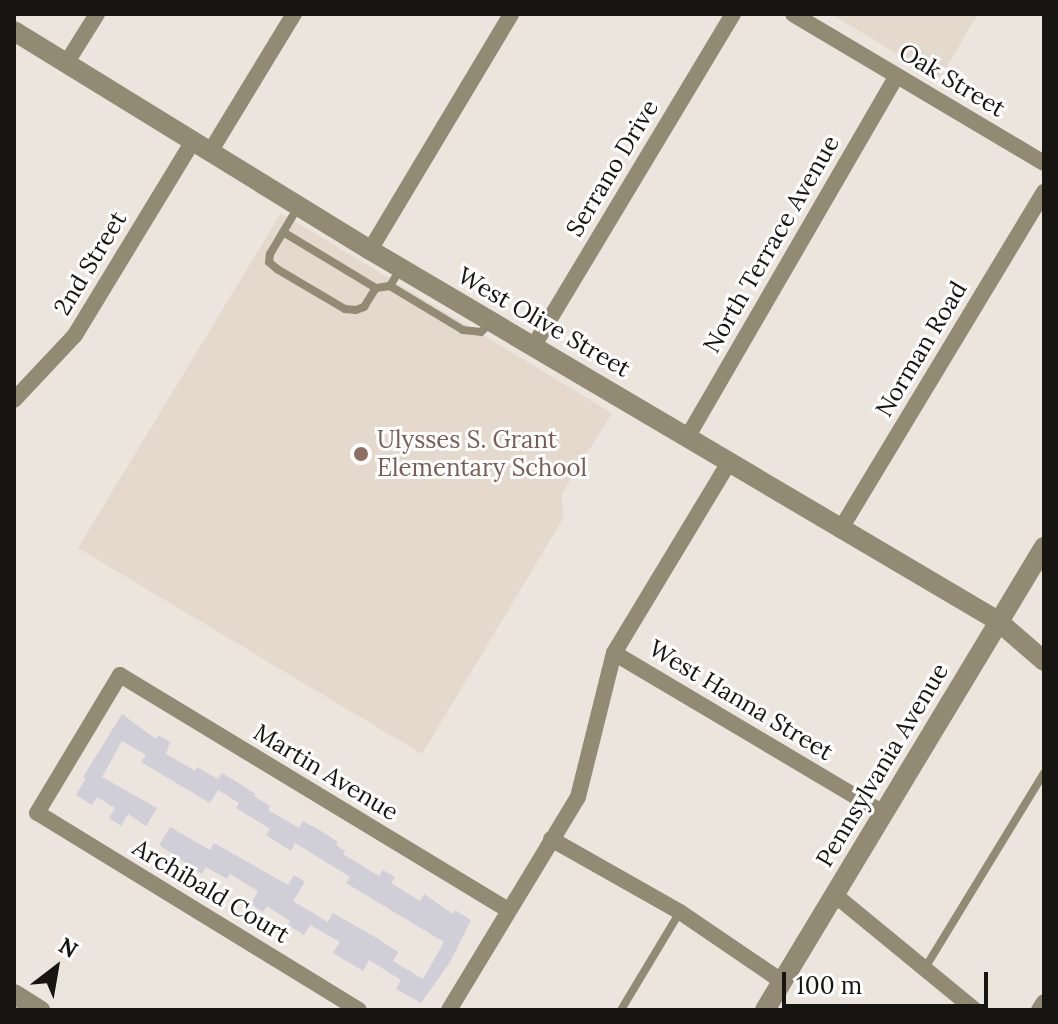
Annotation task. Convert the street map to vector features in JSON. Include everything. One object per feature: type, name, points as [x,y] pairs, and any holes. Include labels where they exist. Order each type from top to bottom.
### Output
[{"type":"street","points":[[67,62],[97,14]]},
{"type":"street","name":"2nd Street","points":[[14,400],[75,335],[201,146],[294,14]]},
{"type":"street","points":[[370,250],[511,14]]},
{"type":"street","name":"Serrano Drive","points":[[533,347],[733,14]]},
{"type":"street","name":"Oak Street","points":[[793,14],[1044,163]]},
{"type":"street","name":"West Olive Street","points":[[14,31],[370,250],[998,621],[1044,661]]},
{"type":"street","name":"North Terrace Avenue","points":[[688,436],[897,76]]},
{"type":"street","name":"Norman Road","points":[[840,530],[1044,192]]},
{"type":"street","points":[[449,1010],[578,797],[614,653],[730,461]]},
{"type":"street","name":"Pennsylvania Avenue","points":[[765,1010],[1044,547]]},
{"type":"street","name":"West Hanna Street","points":[[614,653],[884,813]]},
{"type":"street","name":"Archibald Court","points":[[120,675],[37,813],[359,1010]]},
{"type":"street","name":"Martin Avenue","points":[[120,675],[508,910]]},
{"type":"street","points":[[551,839],[680,912],[783,982]]},
{"type":"street","points":[[835,895],[975,1010]]},
{"type":"street","points":[[14,994],[40,1010]]},
{"type":"street","points":[[1039,1010],[1044,1002]]},
{"type":"lane","points":[[298,206],[269,262],[345,309],[364,307],[376,288]]},
{"type":"lane","points":[[283,232],[376,288],[390,286],[463,330],[481,332],[491,322]]},
{"type":"lane","points":[[390,286],[401,268]]},
{"type":"lane","points":[[924,968],[1044,773]]},
{"type":"lane","points":[[621,1010],[680,912]]},
{"type":"shaded area","points":[[831,14],[978,14],[939,79]]},
{"type":"shaded area","name":"Ulysses S. Grant Elementary School","points":[[281,213],[612,413],[561,495],[564,517],[422,754],[78,548]]},
{"type":"building","points":[[122,714],[156,739],[158,735],[170,742],[166,754],[195,771],[197,767],[218,779],[222,773],[256,794],[254,796],[270,806],[268,810],[299,828],[303,821],[338,842],[336,845],[345,851],[343,854],[379,876],[383,870],[395,877],[391,883],[420,901],[424,894],[453,914],[455,910],[471,920],[450,962],[421,1003],[396,989],[401,980],[369,960],[363,971],[333,953],[340,942],[310,925],[304,935],[267,906],[263,912],[251,904],[258,891],[230,874],[227,879],[206,867],[202,874],[159,845],[170,827],[210,850],[214,843],[288,885],[294,875],[305,882],[293,901],[328,922],[333,913],[375,937],[398,952],[393,961],[423,979],[444,942],[346,883],[350,877],[295,843],[291,851],[266,835],[270,829],[236,808],[239,803],[218,790],[210,803],[141,762],[146,755],[122,741],[102,777],[157,808],[146,826],[128,814],[121,826],[109,818],[115,808],[97,797],[92,805],[76,795],[86,778],[83,777]]},
{"type":"place","name":"Ulysses S. Grant Elementary School","points":[[361,454]]}]
